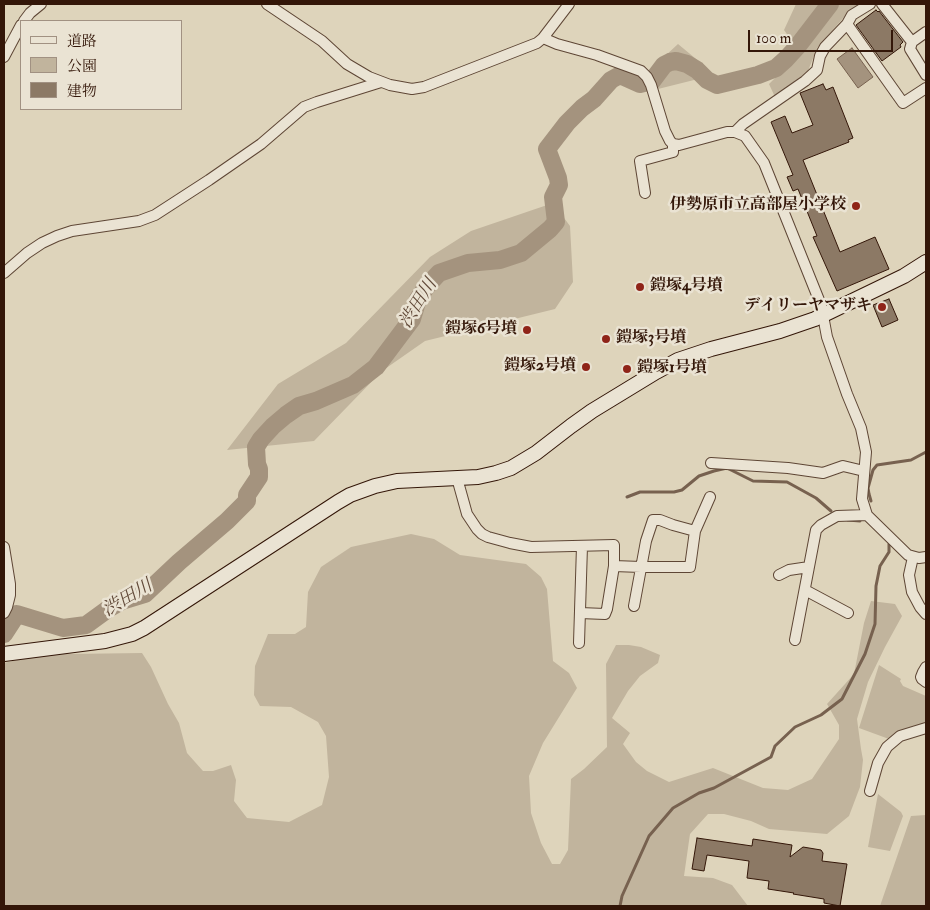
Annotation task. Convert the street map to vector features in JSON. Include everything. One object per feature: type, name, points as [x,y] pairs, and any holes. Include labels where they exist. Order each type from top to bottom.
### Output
[{"type":"street","points":[[25,20],[41,4]]},
{"type":"street","points":[[267,4],[322,41],[347,64],[369,77],[402,88],[412,89],[424,87],[537,42],[543,38],[569,4]]},
{"type":"street","points":[[735,132],[743,124],[805,81],[817,70],[820,56],[825,47],[852,15],[870,4]]},
{"type":"street","points":[[882,4],[912,42]]},
{"type":"street","points":[[846,24],[903,103],[926,88]]},
{"type":"street","points":[[4,57],[20,27]]},
{"type":"street","points":[[926,32],[912,42],[910,49],[926,75]]},
{"type":"street","points":[[543,38],[641,71],[649,81],[665,131],[673,144],[673,152],[640,161],[638,181],[645,193]]},
{"type":"street","points":[[4,273],[27,253],[57,236],[139,221],[155,215],[260,144],[304,108],[317,102],[381,82]]},
{"type":"street","points":[[673,144],[679,145],[728,132],[735,132],[745,136],[764,163],[821,305],[826,332],[836,364],[861,428],[866,452],[862,499],[867,515],[908,554],[913,557],[926,557]]},
{"type":"street","points":[[4,654],[106,641],[132,634],[350,495],[375,486],[397,482],[488,475],[505,471],[536,453],[592,411],[678,360],[815,319],[904,276],[926,262]]},
{"type":"street","points":[[711,463],[788,468],[823,473],[843,466],[864,471]]},
{"type":"street","points":[[457,478],[467,514],[472,523],[482,534],[494,540],[531,547],[614,545],[614,566],[605,614],[580,613]]},
{"type":"street","points":[[614,566],[690,567],[695,530],[710,497]]},
{"type":"street","points":[[796,640],[816,530],[837,516],[867,515]]},
{"type":"street","points":[[634,606],[646,540],[653,520],[660,520],[695,530]]},
{"type":"street","points":[[579,642],[582,546]]},
{"type":"street","points":[[4,547],[10,596],[4,614]]},
{"type":"street","points":[[913,557],[909,575],[912,592],[926,614]]},
{"type":"street","points":[[779,575],[789,570],[808,567]]},
{"type":"street","points":[[805,590],[848,613]]},
{"type":"street","points":[[926,667],[922,677],[926,682]]},
{"type":"street","points":[[870,790],[878,763],[886,747],[900,736],[926,728]]},
{"type":"green space","points":[[796,4],[871,4],[845,16],[817,48],[808,71],[775,97],[769,84],[801,54],[784,30]]},
{"type":"green space","points":[[678,44],[707,68],[694,80],[658,89],[651,69]]},
{"type":"green space","points":[[553,203],[570,226],[573,282],[555,309],[425,341],[382,371],[314,441],[227,450],[278,384],[346,343],[430,257],[471,231]]},
{"type":"green space","points":[[411,534],[434,539],[460,555],[526,564],[541,577],[547,589],[553,661],[569,673],[577,688],[543,743],[529,776],[531,813],[541,843],[552,864],[560,864],[568,850],[571,779],[607,747],[606,664],[616,645],[641,647],[660,655],[658,663],[640,676],[628,691],[612,718],[630,733],[623,744],[636,762],[647,771],[669,782],[713,768],[763,788],[788,790],[812,779],[839,739],[839,725],[827,704],[854,674],[864,623],[871,601],[895,604],[902,616],[868,682],[857,719],[863,760],[860,787],[849,816],[827,834],[769,829],[751,821],[724,814],[708,814],[690,834],[684,876],[713,878],[732,885],[748,906],[4,906],[4,663],[49,653],[142,653],[179,723],[187,753],[203,771],[213,771],[231,765],[236,780],[234,801],[247,818],[289,822],[322,805],[329,777],[326,736],[318,722],[291,707],[260,706],[254,695],[255,666],[268,634],[295,634],[306,627],[308,592],[321,567],[351,547]]},
{"type":"green space","points":[[879,665],[901,679],[900,681],[903,686],[926,696],[926,724],[897,732],[889,739],[859,728]]},
{"type":"green space","points":[[878,794],[901,812],[903,816],[890,851],[868,847]]},
{"type":"green space","points":[[926,815],[926,906],[880,906],[911,816]]},
{"type":"shaded area","points":[[852,48],[873,77],[858,88],[837,59]]},
{"type":"building","points":[[876,10],[879,11],[903,42],[900,45],[901,47],[882,61],[856,25]]},
{"type":"building","points":[[823,84],[826,90],[833,87],[853,138],[848,140],[849,142],[803,160],[840,252],[875,237],[889,269],[837,291],[813,237],[817,236],[798,189],[793,191],[787,177],[793,175],[771,122],[785,116],[792,133],[813,125],[800,93]]},
{"type":"building","points":[[889,299],[898,320],[882,327],[873,305]]},
{"type":"building","points":[[697,838],[752,846],[753,839],[792,845],[790,857],[803,847],[821,850],[823,853],[822,861],[847,864],[840,906],[824,903],[824,899],[768,889],[769,881],[747,878],[749,861],[707,855],[704,871],[692,869]]},
{"type":"waterway","name":"渋田川","points":[[4,634],[17,614],[63,628],[86,625],[122,601],[145,594],[247,501],[247,495],[259,477],[256,447],[261,439],[273,426],[299,406],[316,401],[353,385],[376,367],[412,319],[418,299],[439,273],[468,263],[500,260],[521,253],[550,229],[556,222],[553,197],[559,185],[547,149],[567,123],[594,99],[611,80],[620,75],[640,84],[652,81],[664,65],[676,61],[687,64],[697,70],[707,80],[717,85],[758,75],[776,68],[786,59],[830,4]]},
{"type":"waterway","points":[[871,501],[868,488],[873,470],[877,465],[911,460],[926,452]]},
{"type":"waterway","points":[[627,497],[640,492],[674,492],[682,490],[699,476],[727,468],[753,481],[787,482],[816,498],[831,511]]},
{"type":"waterway","points":[[848,520],[860,521]]},
{"type":"waterway","points":[[620,906],[622,896],[649,836],[673,808],[771,757],[775,746],[795,727],[821,715],[842,699],[865,654],[875,624],[876,586],[880,566],[889,552],[889,544]]},
{"type":"place","name":"伊勢原市立高部屋小学校","points":[[856,206]]},
{"type":"place","name":"鎧塚4号墳","points":[[640,287]]},
{"type":"place","name":"デイリーヤマザキ","points":[[882,307]]},
{"type":"place","name":"鎧塚6号墳","points":[[527,330]]},
{"type":"place","name":"鎧塚3号墳","points":[[606,339]]},
{"type":"place","name":"鎧塚2号墳","points":[[586,367]]},
{"type":"place","name":"鎧塚1号墳","points":[[627,369]]}]
